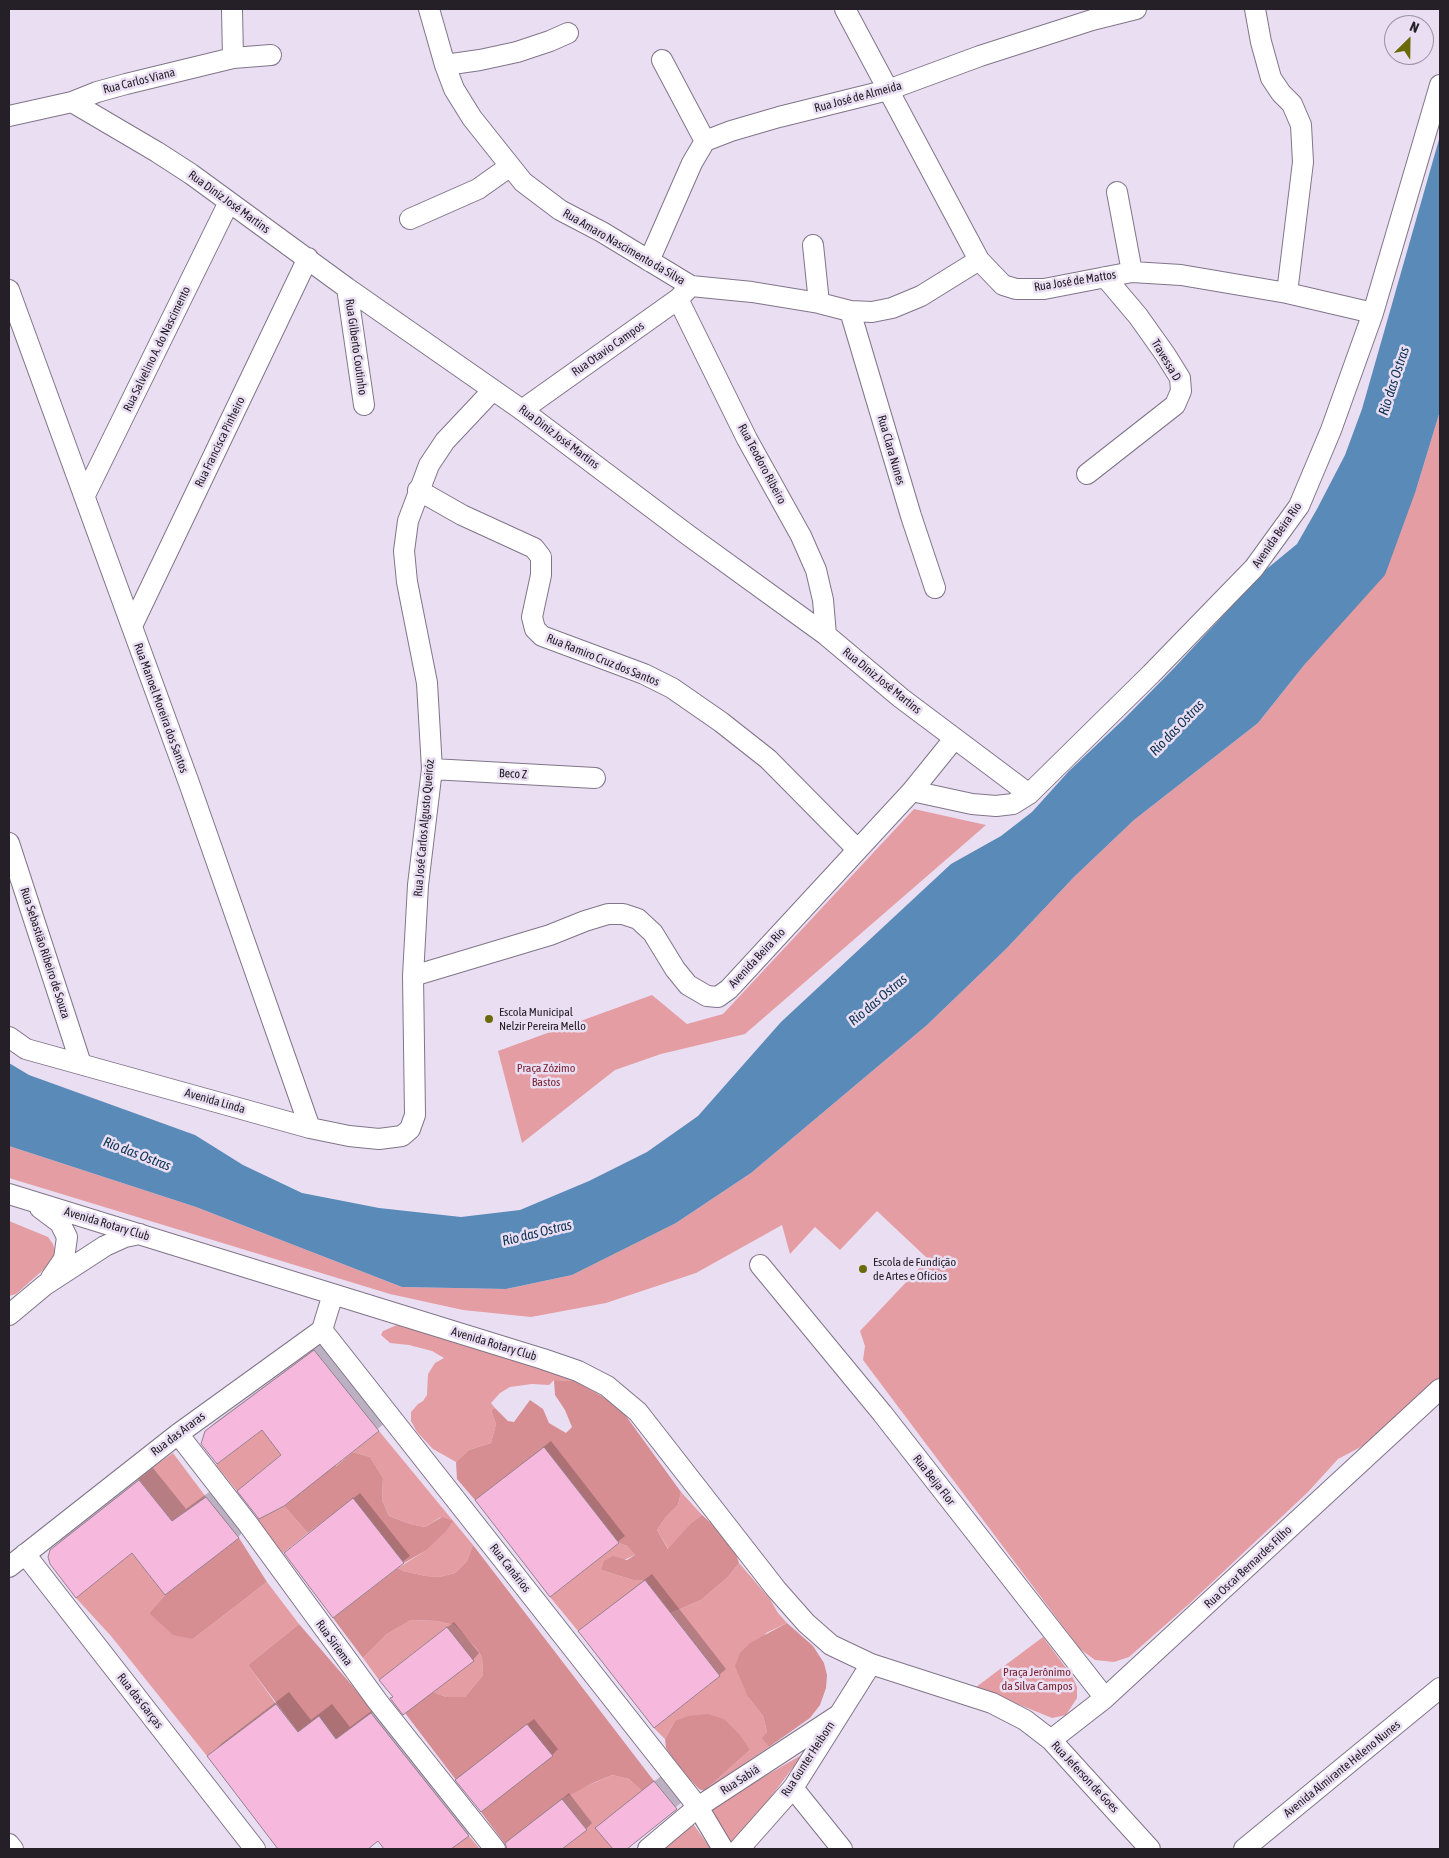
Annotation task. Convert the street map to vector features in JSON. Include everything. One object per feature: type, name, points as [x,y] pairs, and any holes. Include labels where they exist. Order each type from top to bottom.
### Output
[{"type":"street","points":[[232,9],[233,58]]},
{"type":"street","name":"Rua Amaro Nascimento da Silva","points":[[428,9],[454,89],[509,167],[523,182],[560,210],[650,261],[685,293],[752,292],[820,303],[850,311],[872,312],[892,308],[921,296],[979,260]]},
{"type":"street","name":"Rua José de Mattos","points":[[845,9],[979,260],[1002,285],[1016,289],[1044,289],[1132,272],[1181,275],[1287,293],[1373,313]]},
{"type":"street","name":"Rua José de Almeida","points":[[705,141],[779,117],[888,90],[980,56],[1092,20],[1136,9]]},
{"type":"street","points":[[1255,9],[1261,42],[1271,78],[1281,93],[1292,104],[1300,125],[1303,162],[1287,293]]},
{"type":"street","points":[[445,65],[517,52],[568,33]]},
{"type":"street","name":"Rua Carlos Viana","points":[[9,116],[72,102],[97,92],[126,84],[233,58],[271,55]]},
{"type":"street","points":[[650,261],[692,163],[705,141],[662,60]]},
{"type":"street","name":"Avenida Beira Rio","points":[[912,791],[972,804],[996,806],[1012,804],[1029,794],[1152,674],[1254,568],[1299,506],[1331,430],[1373,313],[1440,85]]},
{"type":"street","name":"Rua Diniz José Martins","points":[[72,102],[158,152],[308,258],[347,288],[522,410],[688,535],[826,635],[901,698],[1029,794]]},
{"type":"street","points":[[410,219],[478,189],[509,167]]},
{"type":"street","points":[[1117,192],[1132,272]]},
{"type":"street","name":"Rua Salvelino A. do Nascimento","points":[[85,496],[229,202]]},
{"type":"street","points":[[813,245],[820,303]]},
{"type":"street","name":"Rua Francisca Pinheiro","points":[[132,626],[308,258]]},
{"type":"street","name":"Travessa D","points":[[1087,474],[1175,405],[1181,391],[1180,378],[1165,354],[1138,316],[1105,277]]},
{"type":"street","name":"Rua Gilberto Coutinho","points":[[347,288],[364,405]]},
{"type":"street","name":"Rua Manoel Moreira dos Santos","points":[[9,290],[132,626],[310,1128]]},
{"type":"street","name":"Rua Otavio Campos","points":[[522,410],[685,293]]},
{"type":"street","name":"Rua Teodoro Ribeiro","points":[[685,293],[747,439],[801,536],[816,570],[823,600],[826,635]]},
{"type":"street","name":"Rua Clara Nunes","points":[[850,311],[911,516],[935,588]]},
{"type":"street","name":"Rua José Carlos Algusto Queiróz","points":[[415,1115],[413,976],[418,885],[432,769],[426,683],[407,582],[404,551],[408,521],[418,490],[429,465],[445,441],[493,390]]},
{"type":"street","name":"Rua Ramiro Cruz dos Santos","points":[[418,490],[462,515],[534,548],[541,557],[541,576],[532,617],[535,629],[542,636],[644,674],[672,688],[721,722],[768,759],[857,849]]},
{"type":"street","name":"Avenida Beira Rio","points":[[413,976],[550,935],[608,914],[623,914],[638,919],[653,933],[688,986],[707,996],[718,997],[729,989],[912,791],[954,739]]},
{"type":"street","name":"Beco Z","points":[[432,769],[595,778]]},
{"type":"street","name":"Rua Sebastião Ribeiro de Souza","points":[[9,843],[81,1064]]},
{"type":"street","name":"Avenida Linda","points":[[9,1037],[26,1048],[310,1128],[349,1136],[379,1139],[402,1136],[410,1129],[415,1115]]},
{"type":"street","points":[[14,1196],[54,1217],[60,1223],[67,1237],[64,1259],[58,1270],[45,1285]]},
{"type":"street","name":"Avenida Rotary Club","points":[[14,1196],[578,1371],[608,1386],[638,1412],[776,1589],[806,1623],[831,1645],[871,1664]]},
{"type":"street","points":[[13,1309],[45,1285],[111,1242],[140,1234]]},
{"type":"street","name":"Rua Beija Flor","points":[[760,1265],[882,1413],[1104,1698]]},
{"type":"street","points":[[322,1330],[333,1294]]},
{"type":"street","name":"Rua das Araras","points":[[9,1567],[178,1434],[322,1330]]},
{"type":"street","name":"Rua Canários","points":[[322,1330],[698,1807],[723,1849]]},
{"type":"street","name":"Rua Oscar Bernardes Filho","points":[[1052,1740],[1104,1698],[1440,1390]]},
{"type":"street","name":"Rua Siriema","points":[[178,1434],[248,1524],[378,1702],[495,1849]]},
{"type":"street","name":"Rua das Garças","points":[[25,1554],[255,1849]]},
{"type":"street","name":"Rua Gunter Heiborn","points":[[739,1849],[793,1788],[871,1664]]},
{"type":"street","name":"Rua Jeferson de Goes","points":[[871,1664],[992,1703],[1025,1720],[1052,1740],[1150,1849]]},
{"type":"street","name":"Avenida Almirante Heleno Nunes","points":[[1244,1849],[1440,1688]]},
{"type":"street","name":"Rua Sabiá","points":[[648,1849],[698,1807],[837,1716]]},
{"type":"street","points":[[793,1788],[842,1849]]},
{"type":"street","points":[[9,1844],[13,1849]]},
{"type":"green space","points":[[1440,411],[1440,1381],[1372,1441],[1338,1459],[1308,1492],[1189,1604],[1129,1657],[1114,1662],[1095,1660],[1080,1649],[863,1360],[865,1346],[860,1331],[928,1259],[877,1211],[840,1250],[815,1227],[790,1254],[782,1225],[696,1273],[606,1303],[531,1317],[463,1310],[390,1294],[9,1178],[9,1146],[196,1207],[402,1287],[506,1289],[572,1275],[676,1223],[751,1173],[927,1025],[1006,949],[1074,877],[1134,820],[1258,723],[1305,664],[1416,490]]},
{"type":"green space","name":"Praça Zózimo Bastos","points":[[914,809],[986,825],[745,1034],[661,1054],[615,1070],[522,1143],[498,1051],[652,995],[687,1024],[723,1014]]},
{"type":"green space","points":[[9,1221],[48,1237],[55,1251],[51,1263],[16,1294],[9,1296]]},
{"type":"green space","points":[[397,1325],[548,1370],[576,1381],[554,1380],[549,1385],[532,1384],[510,1387],[500,1393],[491,1403],[495,1408],[491,1410],[496,1424],[491,1443],[469,1450],[456,1462],[433,1449],[417,1432],[411,1421],[411,1412],[427,1395],[428,1374],[435,1363],[444,1358],[432,1351],[409,1345],[390,1343],[381,1335],[383,1331]]},
{"type":"green space","points":[[262,1430],[281,1455],[237,1491],[216,1465]]},
{"type":"green space","points":[[379,1431],[473,1545],[467,1561],[455,1573],[439,1577],[426,1576],[403,1571],[398,1568],[425,1551],[441,1517],[425,1527],[410,1524],[389,1516],[382,1500],[383,1478],[370,1457],[353,1452]]},
{"type":"green space","points":[[173,1453],[206,1497],[172,1521],[138,1478]]},
{"type":"green space","points":[[681,1492],[702,1515],[691,1523],[669,1550],[657,1530],[665,1518],[678,1505]]},
{"type":"green space","points":[[284,1506],[308,1533],[283,1553],[248,1524]]},
{"type":"green space","points":[[619,1543],[627,1546],[635,1555],[601,1570],[633,1580],[645,1580],[578,1631],[550,1597]]},
{"type":"green space","points":[[132,1553],[165,1595],[149,1613],[193,1639],[267,1582],[299,1624],[248,1665],[276,1704],[207,1756],[111,1636],[76,1598]]},
{"type":"green space","points":[[739,1563],[770,1599],[778,1613],[787,1623],[766,1633],[748,1697],[763,1716],[767,1732],[763,1738],[769,1747],[704,1791],[750,1750],[675,1721],[665,1739],[654,1728],[720,1676],[671,1613],[701,1600],[728,1577]]},
{"type":"green space","points":[[411,1620],[437,1621],[454,1625],[476,1648],[482,1657],[483,1675],[465,1697],[446,1697],[433,1692],[473,1661],[447,1627],[379,1680],[363,1658],[387,1634]]},
{"type":"green space","name":"Praça Jerônimo da Silva Campos","points":[[1043,1637],[1072,1676],[1077,1687],[1077,1698],[1066,1715],[1052,1718],[976,1687]]},
{"type":"green space","points":[[803,1754],[732,1849],[707,1810]]},
{"type":"green space","points":[[612,1775],[629,1779],[642,1791],[596,1828],[613,1849],[562,1849],[587,1830],[562,1799],[573,1792]]},
{"type":"green space","points":[[691,1821],[711,1849],[658,1849]]},
{"type":"green space","points":[[469,1836],[480,1849],[451,1849]]},
{"type":"shaded area","points":[[554,1380],[576,1381],[603,1397],[623,1412],[681,1492],[678,1505],[665,1518],[657,1530],[668,1549],[691,1523],[702,1515],[717,1529],[735,1551],[739,1563],[728,1577],[701,1600],[671,1613],[645,1580],[633,1580],[601,1570],[604,1561],[613,1556],[627,1560],[635,1555],[627,1546],[619,1543],[544,1447],[475,1500],[457,1479],[456,1462],[469,1450],[491,1443],[496,1424],[491,1410],[495,1408],[508,1421],[514,1422],[530,1400],[543,1409],[549,1423],[566,1433],[572,1427],[565,1410],[555,1395]]},
{"type":"shaded area","points":[[309,1433],[336,1466],[353,1452],[370,1457],[383,1478],[382,1500],[389,1516],[410,1524],[425,1527],[442,1517],[453,1521],[446,1531],[425,1551],[404,1563],[353,1499],[308,1533],[284,1506],[323,1475],[297,1443]]},
{"type":"shaded area","points":[[239,1538],[267,1582],[193,1639],[173,1635],[149,1613],[165,1595]]},
{"type":"shaded area","points":[[473,1545],[654,1781],[642,1791],[629,1779],[612,1775],[593,1783],[562,1799],[505,1844],[481,1812],[552,1756],[456,1780],[405,1713],[433,1692],[446,1697],[465,1697],[483,1675],[482,1657],[476,1648],[454,1625],[437,1621],[411,1620],[387,1634],[363,1658],[333,1618],[398,1568],[403,1571],[426,1576],[439,1577],[455,1573],[467,1561]]},
{"type":"shaded area","points":[[787,1623],[813,1646],[824,1663],[827,1675],[826,1688],[820,1705],[810,1718],[769,1747],[762,1738],[767,1732],[763,1716],[748,1697],[735,1666],[740,1653],[750,1643]]},
{"type":"shaded area","points":[[299,1624],[374,1711],[336,1739],[319,1716],[298,1732],[248,1665]]},
{"type":"shaded area","points":[[708,1714],[724,1719],[740,1735],[750,1750],[704,1791],[699,1789],[680,1769],[666,1748],[665,1739],[675,1721],[688,1716]]},
{"type":"water","name":"Rio das Ostras","points":[[1440,136],[1440,411],[1416,490],[1385,575],[1305,664],[1258,723],[1134,820],[1074,877],[1006,949],[927,1025],[751,1173],[676,1223],[572,1275],[506,1289],[402,1287],[196,1207],[9,1146],[9,1063],[29,1075],[195,1135],[243,1165],[302,1193],[379,1208],[461,1217],[520,1210],[589,1181],[647,1152],[698,1116],[781,1022],[951,864],[1001,836],[1032,812],[1069,771],[1175,667],[1230,608],[1252,581],[1297,544],[1345,455],[1362,409]]},
{"type":"building","points":[[314,1350],[379,1431],[284,1506],[259,1519],[237,1491],[281,1455],[262,1430],[217,1464],[201,1444],[205,1431]]},
{"type":"building","points":[[544,1447],[619,1543],[550,1597],[475,1500]]},
{"type":"building","points":[[139,1480],[172,1521],[206,1497],[239,1538],[165,1595],[132,1553],[76,1598],[50,1564],[48,1557],[50,1550]]},
{"type":"building","points":[[353,1498],[404,1563],[333,1618],[284,1553]]},
{"type":"building","points":[[645,1580],[720,1676],[654,1728],[578,1631]]},
{"type":"building","points":[[447,1627],[474,1661],[403,1715],[390,1698],[393,1697],[379,1680]]},
{"type":"building","points":[[276,1704],[298,1732],[319,1716],[336,1739],[371,1713],[469,1836],[451,1849],[384,1849],[378,1841],[368,1849],[278,1849],[207,1756]]},
{"type":"building","points":[[527,1724],[553,1756],[481,1812],[455,1780]]},
{"type":"building","points":[[654,1781],[677,1809],[627,1849],[613,1849],[595,1828]]},
{"type":"building","points":[[562,1799],[587,1830],[562,1849],[507,1849],[505,1843]]},
{"type":"place","name":"Escola Municipal Nelzir Pereira Mello","points":[[489,1019]]},
{"type":"place","name":"Escola de Fundição de Artes e Ofícios","points":[[863,1269]]}]
